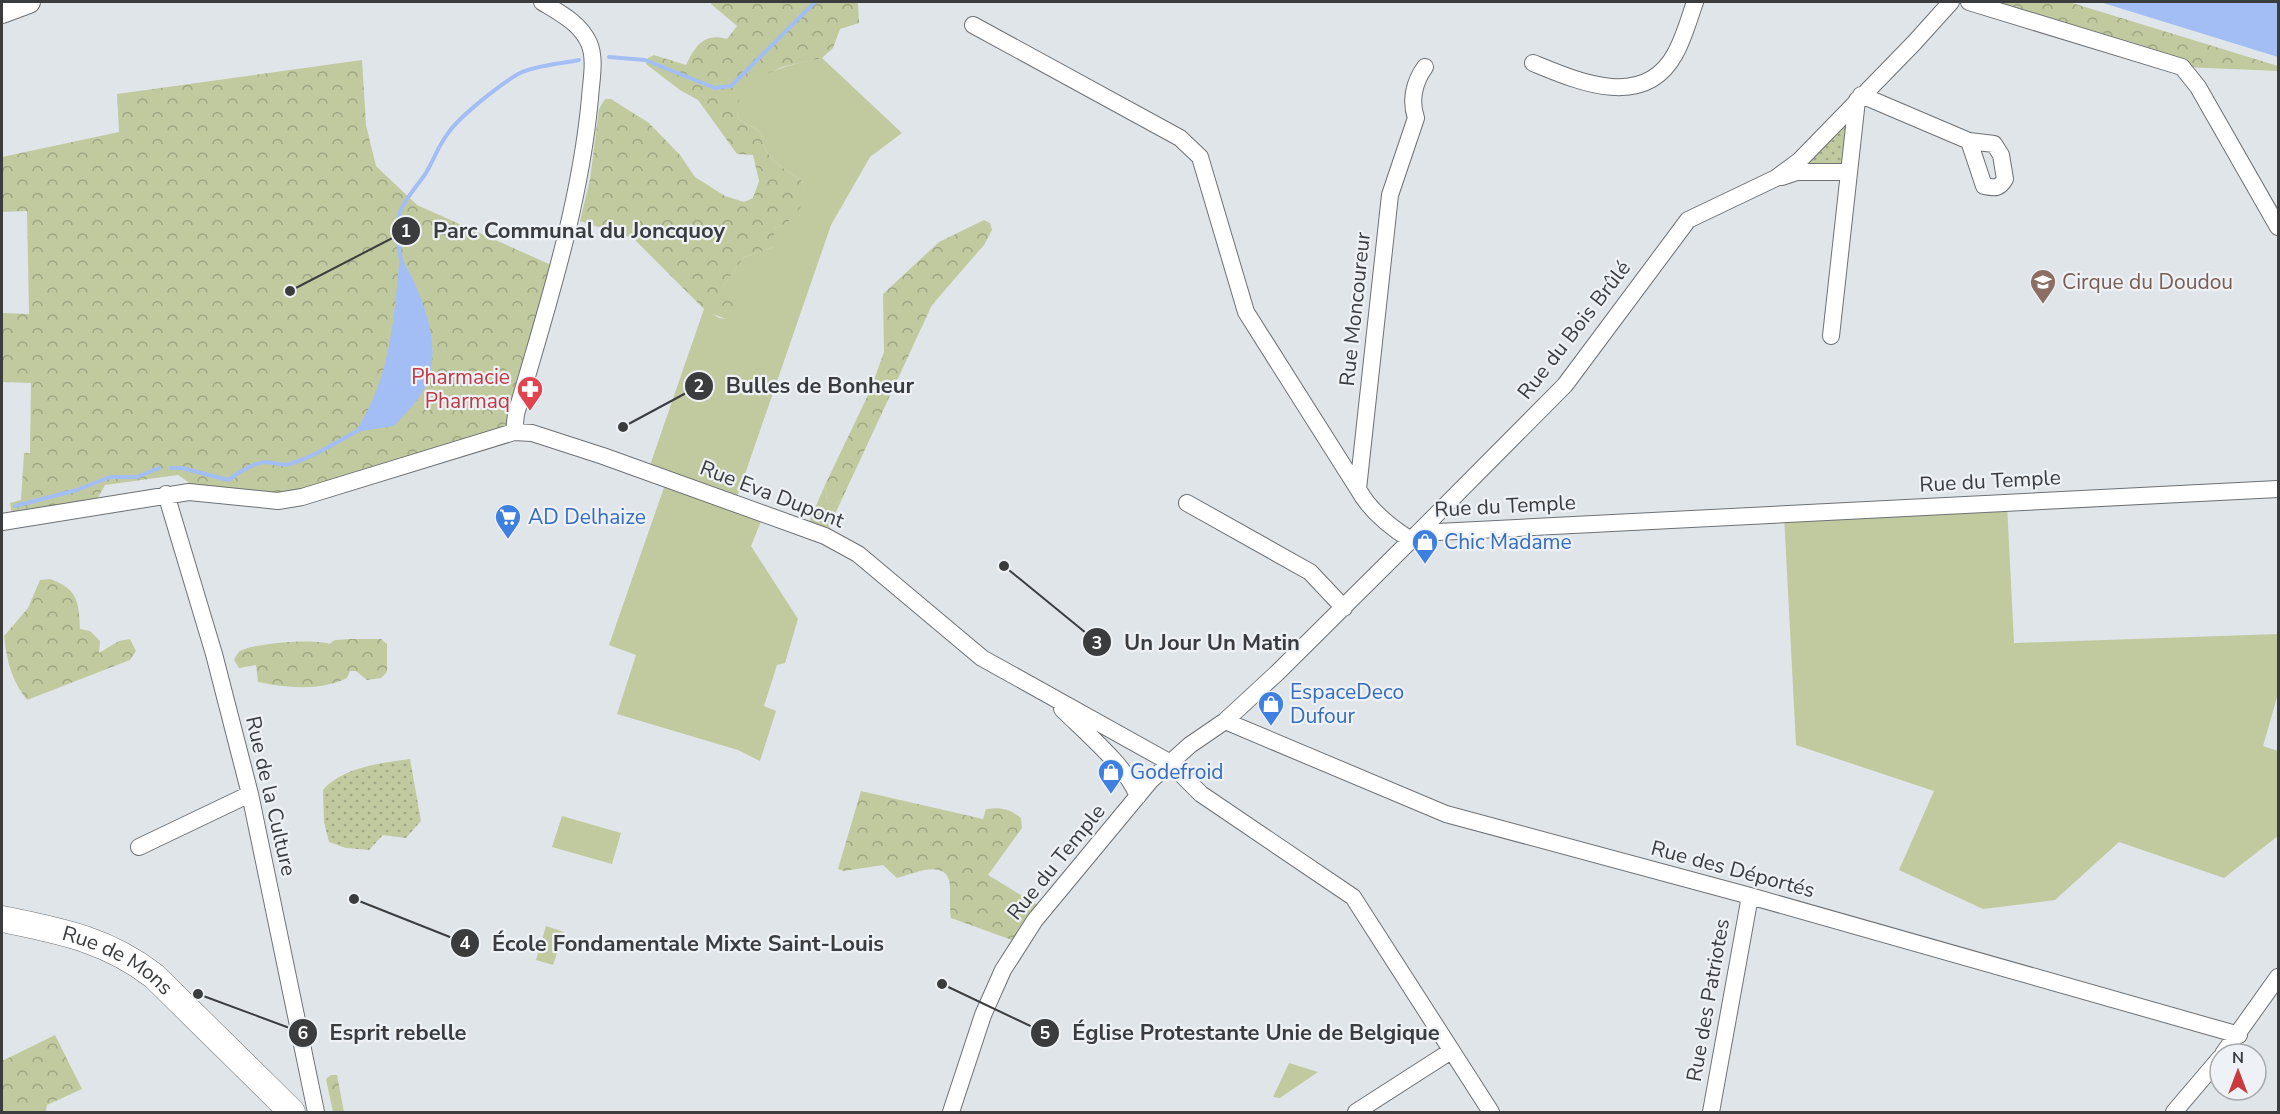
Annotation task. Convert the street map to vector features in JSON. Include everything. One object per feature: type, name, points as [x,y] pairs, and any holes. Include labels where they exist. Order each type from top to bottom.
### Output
[{"type":"main road","name":"Rue de Mons","points":[[2,919],[72,933],[129,957],[162,984],[292,1113]]},
{"type":"street","points":[[2,12],[29,2]]},
{"type":"street","points":[[542,2],[574,22]]},
{"type":"street","points":[[2,522],[166,494],[202,492],[278,501],[302,496],[514,432],[516,414],[558,268],[582,169],[592,57],[589,42],[574,22],[565,2]]},
{"type":"street","points":[[1533,63],[1591,85],[1612,88],[1638,83],[1660,71],[1674,55],[1695,2]]},
{"type":"street","points":[[1776,178],[1799,161],[1951,2]]},
{"type":"street","points":[[1970,2],[2182,67],[2198,87],[2278,226]]},
{"type":"street","points":[[973,25],[1180,138],[1200,157],[1246,312],[1366,503],[1391,527],[1415,537]]},
{"type":"street","name":"Rue Moncoureur","points":[[1358,489],[1389,195],[1416,118],[1412,107],[1413,92],[1425,67]]},
{"type":"street","points":[[1859,97],[1969,141]]},
{"type":"street","points":[[1831,336],[1859,97]]},
{"type":"street","points":[[1776,178],[1797,172],[1849,172]]},
{"type":"street","name":"Rue du Bois Brûlé","points":[[1415,537],[1565,385],[1688,220],[1776,178]]},
{"type":"street","name":"Rue Eva Dupont","points":[[514,432],[532,433],[603,456],[837,542],[858,554],[982,657],[1169,762],[1201,794],[1353,897],[1491,1113]]},
{"type":"street","name":"Rue du Temple","points":[[951,1113],[974,1037],[1003,969],[1035,920],[1169,762],[1225,721],[1415,537],[2278,489]]},
{"type":"street","name":"Rue de la Culture","points":[[166,494],[214,654],[250,794],[316,1113]]},
{"type":"street","points":[[1187,503],[1310,572],[1344,608]]},
{"type":"street","points":[[1049,695],[1120,770],[1134,786],[1138,796]]},
{"type":"street","name":"Rue des Déportés","points":[[1225,721],[1446,814],[1750,896],[2239,1035]]},
{"type":"street","points":[[139,847],[250,794]]},
{"type":"street","name":"Rue des Patriotes","points":[[1711,1113],[1750,896]]},
{"type":"street","points":[[2233,1042],[2278,977]]},
{"type":"street","points":[[1356,1113],[1452,1051]]},
{"type":"street","points":[[2174,1113],[2208,1072]]},
{"type":"green space","points":[[712,2],[858,2],[859,23],[840,29],[833,48],[822,58],[782,67],[763,76],[744,91],[737,104],[738,119],[761,132],[765,149],[774,161],[802,181],[806,201],[787,223],[774,229],[774,247],[744,257],[722,288],[730,297],[736,310],[729,320],[707,312],[633,238],[580,221],[590,179],[599,109],[605,99],[611,99],[649,123],[680,155],[695,177],[725,196],[744,202],[753,198],[759,181],[753,155],[737,154],[698,100],[680,90],[646,64],[648,58],[654,55],[686,65],[701,42],[712,37],[727,39],[737,26],[711,4]]},
{"type":"green space","points":[[1969,2],[2069,2],[2278,66],[2278,71],[2182,67]]},
{"type":"green space","points":[[822,58],[902,133],[870,157],[831,225],[735,503],[764,514],[751,546],[798,619],[785,663],[777,665],[764,706],[776,711],[760,761],[738,750],[617,714],[636,655],[609,645],[667,479],[648,471],[704,309],[719,318],[729,319],[730,297],[721,289],[744,257],[774,247],[774,229],[787,223],[805,201],[802,181],[774,161],[765,149],[761,132],[738,119],[737,104],[742,93],[760,77],[799,63]]},
{"type":"green space","points":[[362,60],[366,125],[376,166],[417,205],[558,268],[514,432],[302,497],[202,492],[178,475],[105,485],[94,505],[13,521],[10,503],[21,500],[24,453],[30,453],[31,383],[2,382],[3,313],[29,314],[27,211],[2,212],[2,157],[119,132],[117,94]]},
{"type":"green space","points":[[1847,110],[1849,172],[1804,172],[1799,161]]},
{"type":"green space","points":[[984,220],[990,223],[992,230],[984,245],[932,305],[842,499],[835,504],[827,501],[825,485],[870,391],[884,352],[883,294],[939,242]]},
{"type":"green space","points":[[825,485],[827,501],[835,504],[842,499],[825,536],[806,529]]},
{"type":"green space","points":[[2007,504],[2014,643],[2278,634],[2278,694],[2263,746],[2278,751],[2278,836],[2224,878],[2119,842],[2055,900],[1983,909],[1899,870],[1934,791],[1796,745],[1784,515]]},
{"type":"green space","points":[[50,579],[72,592],[79,611],[80,629],[90,631],[100,641],[99,653],[119,641],[130,639],[136,651],[130,660],[27,700],[11,670],[4,636],[28,608],[40,580]]},
{"type":"green space","points":[[381,639],[387,644],[387,672],[381,678],[367,680],[356,671],[350,671],[347,678],[326,685],[280,686],[258,682],[256,665],[239,668],[234,660],[239,652],[256,646],[312,641],[329,644],[335,640]]},
{"type":"green space","points":[[410,759],[421,821],[406,838],[383,835],[369,850],[346,848],[329,842],[324,822],[323,790],[341,776],[363,767]]},
{"type":"green space","points":[[861,791],[983,819],[986,809],[996,808],[1005,809],[1021,818],[1022,828],[988,875],[1044,909],[1020,943],[951,918],[949,880],[940,870],[926,870],[897,878],[883,865],[844,871],[838,869]]},
{"type":"green space","points":[[562,816],[621,833],[612,864],[552,847]]},
{"type":"green space","points":[[546,926],[564,932],[553,965],[536,960]]},
{"type":"green space","points":[[55,1035],[82,1089],[47,1105],[46,1112],[2,1112],[2,1061]]},
{"type":"green space","points":[[1289,1063],[1318,1072],[1280,1098],[1273,1097]]},
{"type":"green space","points":[[331,1075],[337,1075],[344,1112],[333,1112],[326,1079]]},
{"type":"water","points":[[2100,2],[2278,2],[2278,57]]},
{"type":"water","points":[[400,255],[416,287],[429,323],[432,360],[429,378],[412,407],[394,426],[355,432],[376,391],[389,347]]},
{"type":"waterway","points":[[609,57],[645,60],[715,88],[731,86],[815,2]]},
{"type":"waterway","points":[[401,259],[397,233],[399,214],[427,171],[445,137],[462,117],[520,73],[541,66],[579,60]]},
{"type":"waterway","points":[[171,468],[182,468],[228,480],[246,468],[257,464],[267,462],[287,465],[318,453],[359,430]]},
{"type":"waterway","points":[[15,506],[77,490],[110,477],[137,477],[159,468]]},
{"type":"place","name":"Parc Communal du Joncquoy","points":[[290,291]]},
{"type":"place","name":"Cirque du Doudou","points":[[2043,305]]},
{"type":"place","name":"Pharmacie Pharmaq","points":[[530,412]]},
{"type":"place","name":"Bulles de Bonheur","points":[[623,427]]},
{"type":"place","name":"AD Delhaize","points":[[508,540]]},
{"type":"place","name":"Chic Madame","points":[[1425,565]]},
{"type":"place","name":"Un Jour Un Matin","points":[[1004,566]]},
{"type":"place","name":"EspaceDeco Dufour","points":[[1271,727]]},
{"type":"place","name":"Godefroid","points":[[1111,795]]},
{"type":"place","name":"École Fondamentale Mixte Saint-Louis","points":[[354,899]]},
{"type":"place","name":"Église Protestante Unie de Belgique","points":[[942,984]]},
{"type":"place","name":"Esprit rebelle","points":[[198,994]]}]
